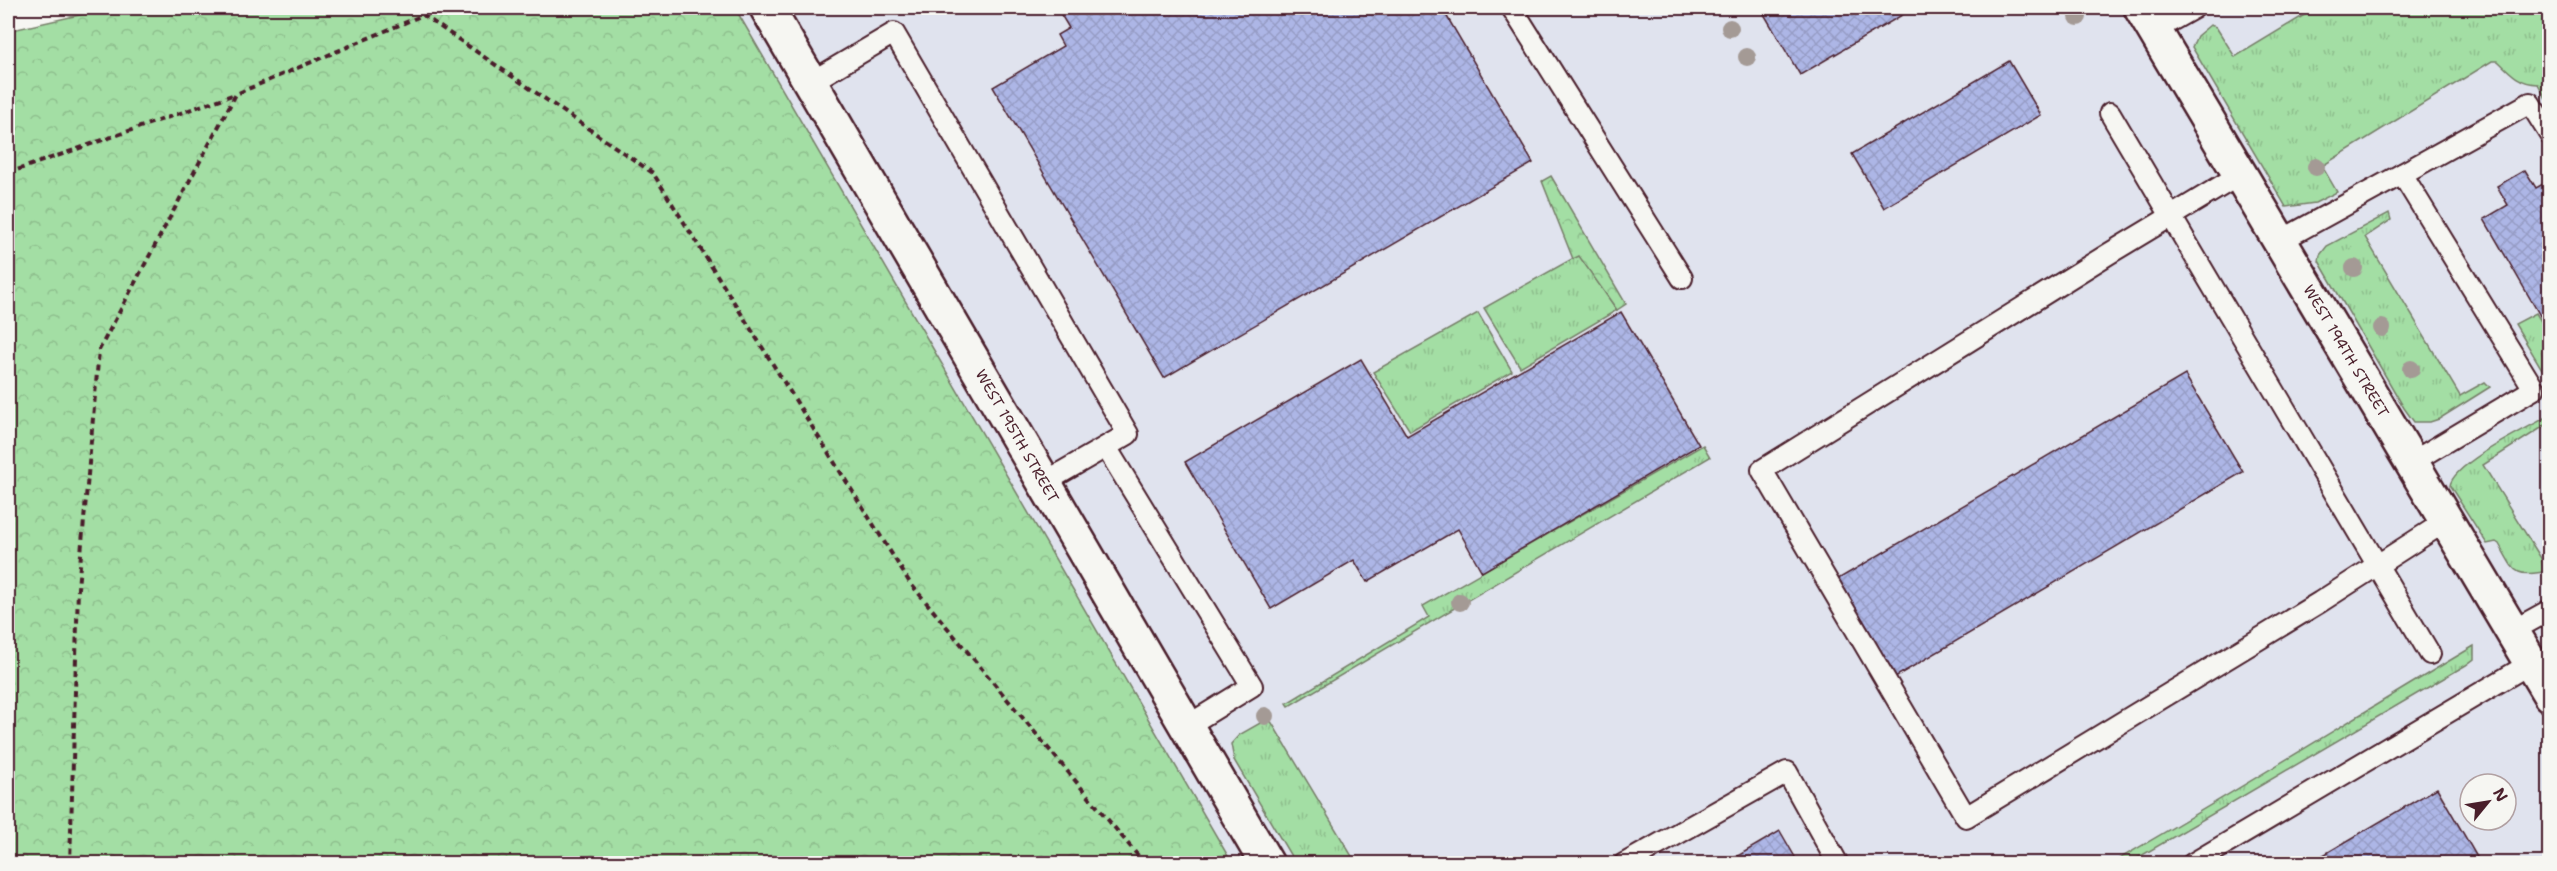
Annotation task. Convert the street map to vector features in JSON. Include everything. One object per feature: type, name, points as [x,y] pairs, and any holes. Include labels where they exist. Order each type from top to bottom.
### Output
[{"type":"street","name":"WEST 195TH STREET","points":[[767,8],[1267,864]]},
{"type":"street","name":"WEST 194TH STREET","points":[[2148,19],[2550,695]]},
{"type":"lane","points":[[1512,8],[1682,278]]},
{"type":"lane","points":[[2148,19],[2194,8]]},
{"type":"lane","points":[[811,82],[894,33],[1128,434],[1045,482]]},
{"type":"lane","points":[[2280,241],[2530,103],[2550,135]]},
{"type":"lane","points":[[2110,113],[2430,654]]},
{"type":"lane","points":[[2241,174],[1762,470],[1966,817],[2446,521]]},
{"type":"lane","points":[[2402,174],[2534,389],[2412,462]]},
{"type":"lane","points":[[1106,447],[1252,686],[1187,726]]},
{"type":"lane","points":[[2512,631],[2550,610]]},
{"type":"lane","points":[[2192,864],[2531,663]]},
{"type":"lane","points":[[1624,864],[1787,772],[1838,864]]},
{"type":"path","points":[[8,173],[236,94],[423,15],[653,173],[910,583],[1145,864]]},
{"type":"path","points":[[70,864],[78,588],[99,350],[236,94]]},
{"type":"shaded area","points":[[735,8],[2549,8],[2549,863],[1232,863]]},
{"type":"green space","points":[[110,8],[735,8],[1232,863],[8,863],[8,31]]},
{"type":"green space","points":[[2316,8],[2549,8],[2549,104],[2538,84],[2521,80],[2498,61],[2492,61],[2322,166],[2337,192],[2315,203],[2286,207],[2192,47],[2197,36],[2210,25],[2216,27],[2235,57]]},
{"type":"green space","points":[[1551,176],[1626,304],[1617,310],[1579,256],[1573,259],[1542,181]]},
{"type":"green space","points":[[2389,213],[2391,220],[2365,237],[2460,396],[2485,382],[2490,387],[2439,419],[2430,422],[2414,422],[2404,408],[2319,261],[2320,255],[2327,246]]},
{"type":"green space","points":[[1579,255],[1617,310],[1520,367],[1484,308]]},
{"type":"green space","points":[[1478,313],[1512,371],[1410,431],[1373,372]]},
{"type":"green space","points":[[2536,313],[2545,328],[2549,326],[2549,381],[2515,324]]},
{"type":"green space","points":[[2549,416],[2549,423],[2483,465],[2549,571],[2528,574],[2517,571],[2513,567],[2499,544],[2496,542],[2487,544],[2450,486],[2454,477],[2477,457]]},
{"type":"green space","points":[[1703,445],[1710,457],[1289,706],[1287,703],[1429,617],[1423,606]]},
{"type":"green space","points":[[2474,646],[2474,659],[2466,665],[2129,863],[2112,863],[2203,810]]},
{"type":"green space","points":[[1269,718],[1356,863],[1295,863],[1234,760],[1231,744],[1239,735]]},
{"type":"building","points":[[1057,8],[1442,8],[1533,163],[1164,378],[993,87],[1063,46],[1057,35],[1069,28]]},
{"type":"building","points":[[1776,8],[1914,8],[1800,75],[1764,14]]},
{"type":"building","points":[[2009,61],[2041,115],[1884,208],[1852,154]]},
{"type":"building","points":[[2525,170],[2536,188],[2550,180],[2550,323],[2546,326],[2484,219],[2508,205],[2497,186]]},
{"type":"building","points":[[1621,312],[1699,445],[1482,572],[1458,529],[1367,582],[1354,560],[1271,609],[1185,462],[1361,359],[1407,436]]},
{"type":"building","points":[[2185,375],[2243,472],[1890,680],[1833,582]]},
{"type":"building","points":[[2437,788],[2458,824],[2458,832],[2462,832],[2481,864],[2308,864]]},
{"type":"building","points":[[1780,831],[1799,864],[1724,864]]}]
